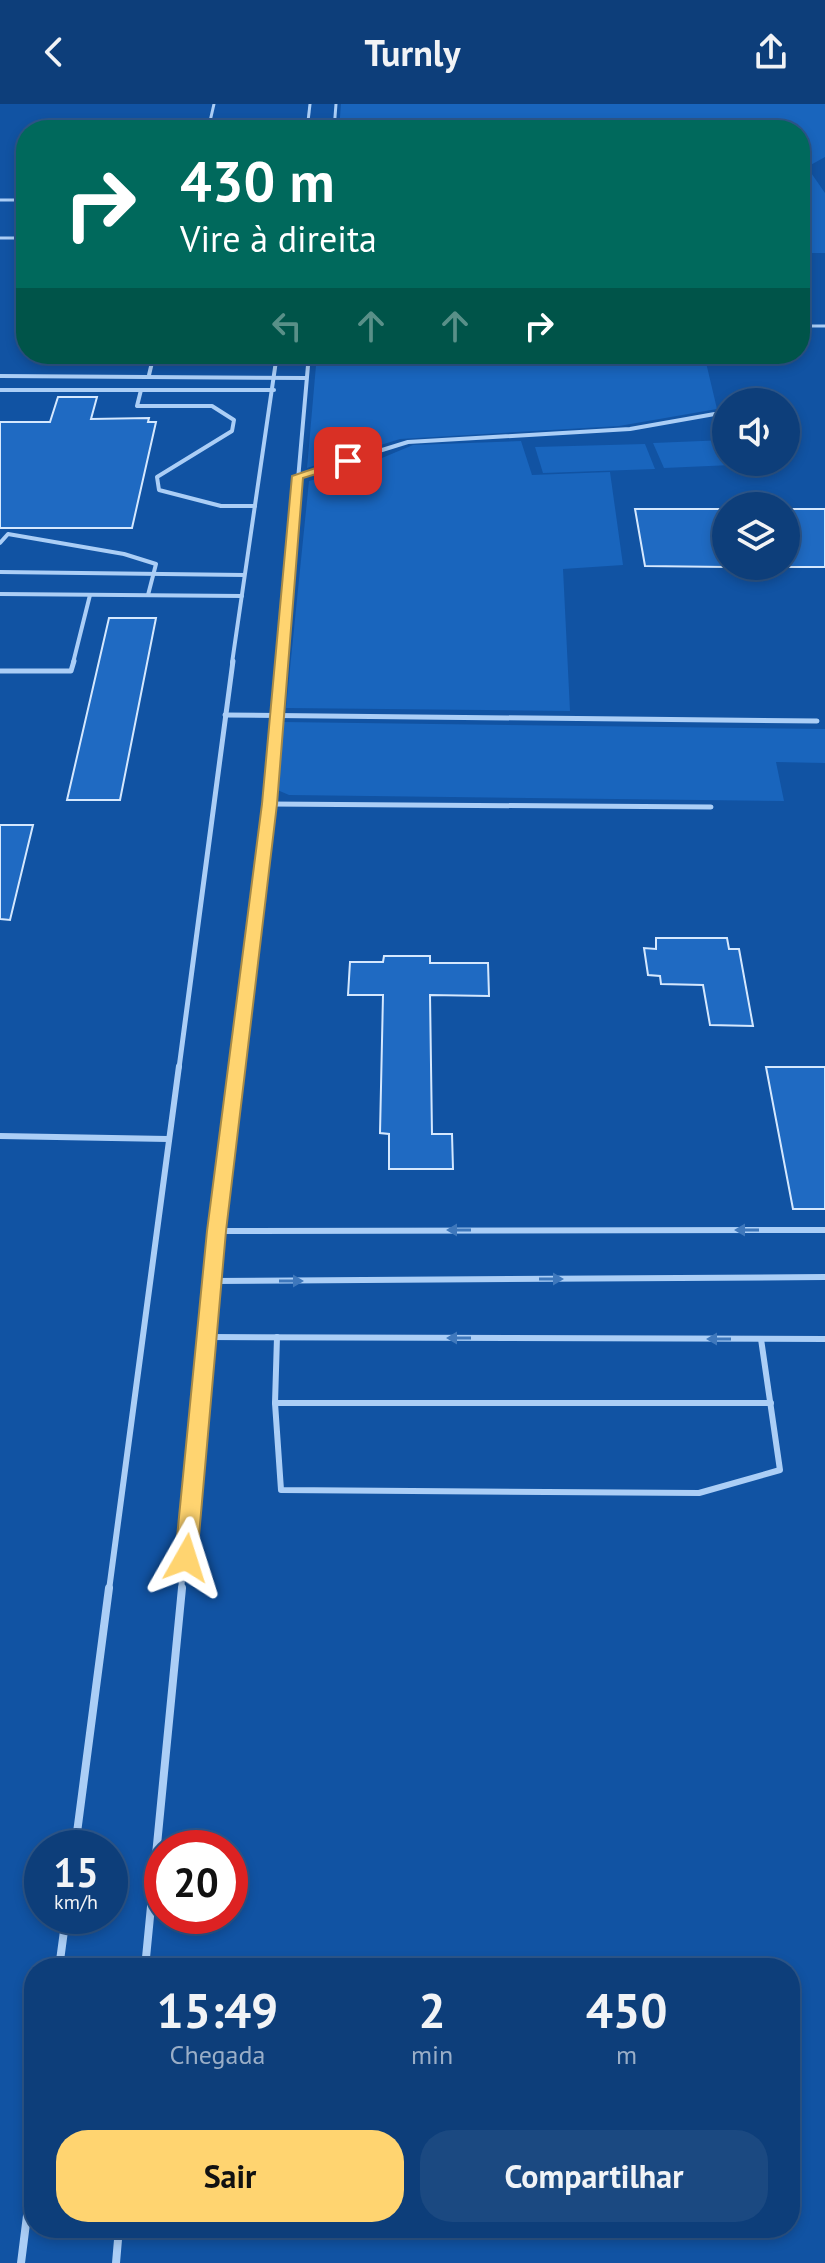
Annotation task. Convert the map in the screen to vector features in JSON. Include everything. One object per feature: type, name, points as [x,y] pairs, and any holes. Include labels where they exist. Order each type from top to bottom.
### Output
[{"type":"lane","points":[[149,375],[152,364]]},
{"type":"lane","points":[[77,1830],[225,715],[276,364]]},
{"type":"lane","points":[[146,1958],[216,1231],[270,804],[308,364]]},
{"type":"lane","points":[[0,376],[306,378]]},
{"type":"lane","points":[[0,390],[274,390]]},
{"type":"lane","points":[[141,390],[137,406],[212,406],[234,420],[232,431],[157,477],[159,490],[221,506],[255,506]]},
{"type":"lane","points":[[298,476],[408,442],[630,429],[712,414]]},
{"type":"lane","points":[[0,543],[8,534],[124,554],[156,564],[148,595]]},
{"type":"lane","points":[[0,572],[244,575]]},
{"type":"lane","points":[[0,594],[242,596]]},
{"type":"lane","points":[[0,671],[71,671],[90,595]]},
{"type":"lane","points":[[225,715],[817,721]]},
{"type":"lane","points":[[270,804],[711,807]]},
{"type":"lane","points":[[0,1136],[168,1139]]},
{"type":"lane","points":[[216,1231],[825,1230]]},
{"type":"lane","points":[[213,1281],[825,1277]]},
{"type":"lane","points":[[208,1337],[825,1339]]},
{"type":"lane","points":[[277,1337],[275,1403],[281,1490],[699,1493],[780,1470],[761,1339]]},
{"type":"lane","points":[[275,1403],[771,1403]]},
{"type":"lane","points":[[60,1958],[64,1934]]},
{"type":"lane","points":[[21,2263],[24,2238]]},
{"type":"lane","points":[[116,2263],[118,2238]]},
{"type":"shaded area","points":[[341,104],[825,104],[825,157],[810,165],[810,120],[340,120]]},
{"type":"shaded area","points":[[810,171],[825,193],[825,253],[810,253]]},
{"type":"shaded area","points":[[316,364],[706,364],[712,388],[712,410],[619,426],[400,439],[307,468]]},
{"type":"shaded area","points":[[521,441],[532,475],[610,472],[623,565],[563,569],[570,711],[286,708],[309,481],[358,468],[413,445]]},
{"type":"shaded area","points":[[712,441],[712,466],[664,468],[653,443]]},
{"type":"shaded area","points":[[645,444],[655,469],[543,473],[535,447]]},
{"type":"shaded area","points":[[283,722],[825,729],[825,763],[776,762],[784,801],[289,795],[275,789],[273,782]]},
{"type":"building","points":[[58,397],[97,397],[91,419],[149,418],[148,422],[156,422],[132,528],[0,528],[0,422],[50,422]]},
{"type":"building","points":[[635,509],[712,509],[712,567],[645,566]]},
{"type":"building","points":[[800,509],[825,509],[825,567],[800,567]]},
{"type":"building","points":[[109,618],[156,618],[120,800],[67,800]]},
{"type":"building","points":[[0,825],[33,825],[10,920],[0,919]]},
{"type":"building","points":[[656,938],[727,938],[729,949],[739,949],[753,1026],[710,1025],[703,985],[661,984],[660,976],[648,975],[644,948],[656,949]]},
{"type":"building","points":[[384,956],[430,956],[430,963],[488,963],[489,996],[430,995],[432,1134],[452,1134],[453,1169],[389,1169],[389,1134],[380,1133],[383,995],[348,995],[350,962],[383,962]]},
{"type":"building","points":[[766,1067],[825,1067],[825,1209],[793,1209]]},
{"type":"route","points":[[186,1558],[216,1231],[270,804],[298,476],[348,461]]}]
